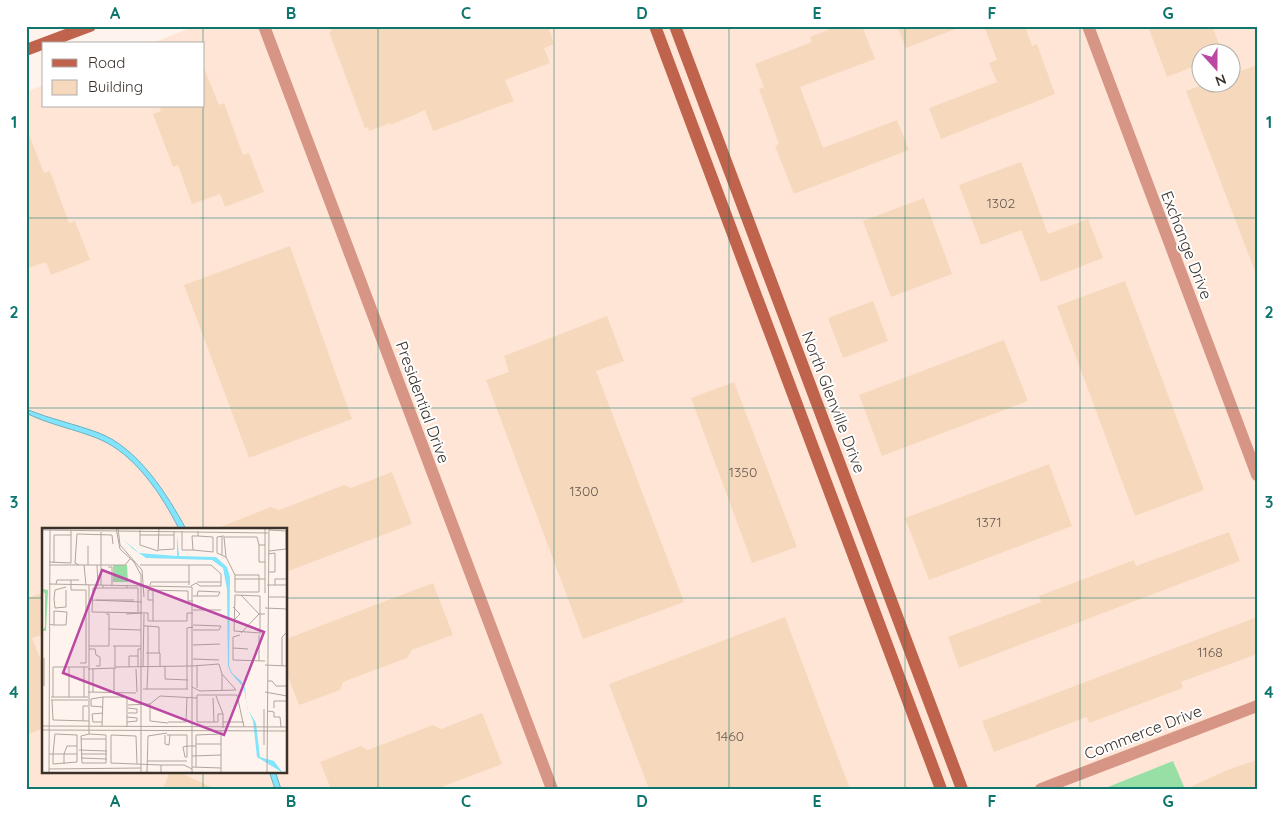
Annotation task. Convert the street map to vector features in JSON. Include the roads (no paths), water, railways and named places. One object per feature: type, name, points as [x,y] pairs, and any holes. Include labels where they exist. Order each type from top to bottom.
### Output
[{"type":"street","points":[[47,42],[90,26]]},
{"type":"street","name":"Presidential Drive","points":[[264,26],[552,789]]},
{"type":"street","points":[[655,26],[941,789]]},
{"type":"street","name":"North Glenville Drive","points":[[675,26],[928,703],[962,789]]},
{"type":"street","name":"Exchange Drive","points":[[1088,26],[1257,475]]},
{"type":"street","points":[[26,50],[42,44]]},
{"type":"street","points":[[732,232],[750,225]]},
{"type":"street","points":[[742,258],[760,251]]},
{"type":"street","points":[[794,399],[813,391]]},
{"type":"street","points":[[879,625],[897,618]]},
{"type":"street","points":[[903,689],[928,703]]},
{"type":"street","name":"Commerce Drive","points":[[1041,789],[1257,706]]},
{"type":"water","points":[[26,409],[99,433],[126,449],[150,473],[170,501],[185,528],[178,528],[146,477],[136,465],[112,446],[81,432],[44,421],[26,413]]},
{"type":"water","points":[[269,772],[275,772],[281,789],[275,789]]}]
